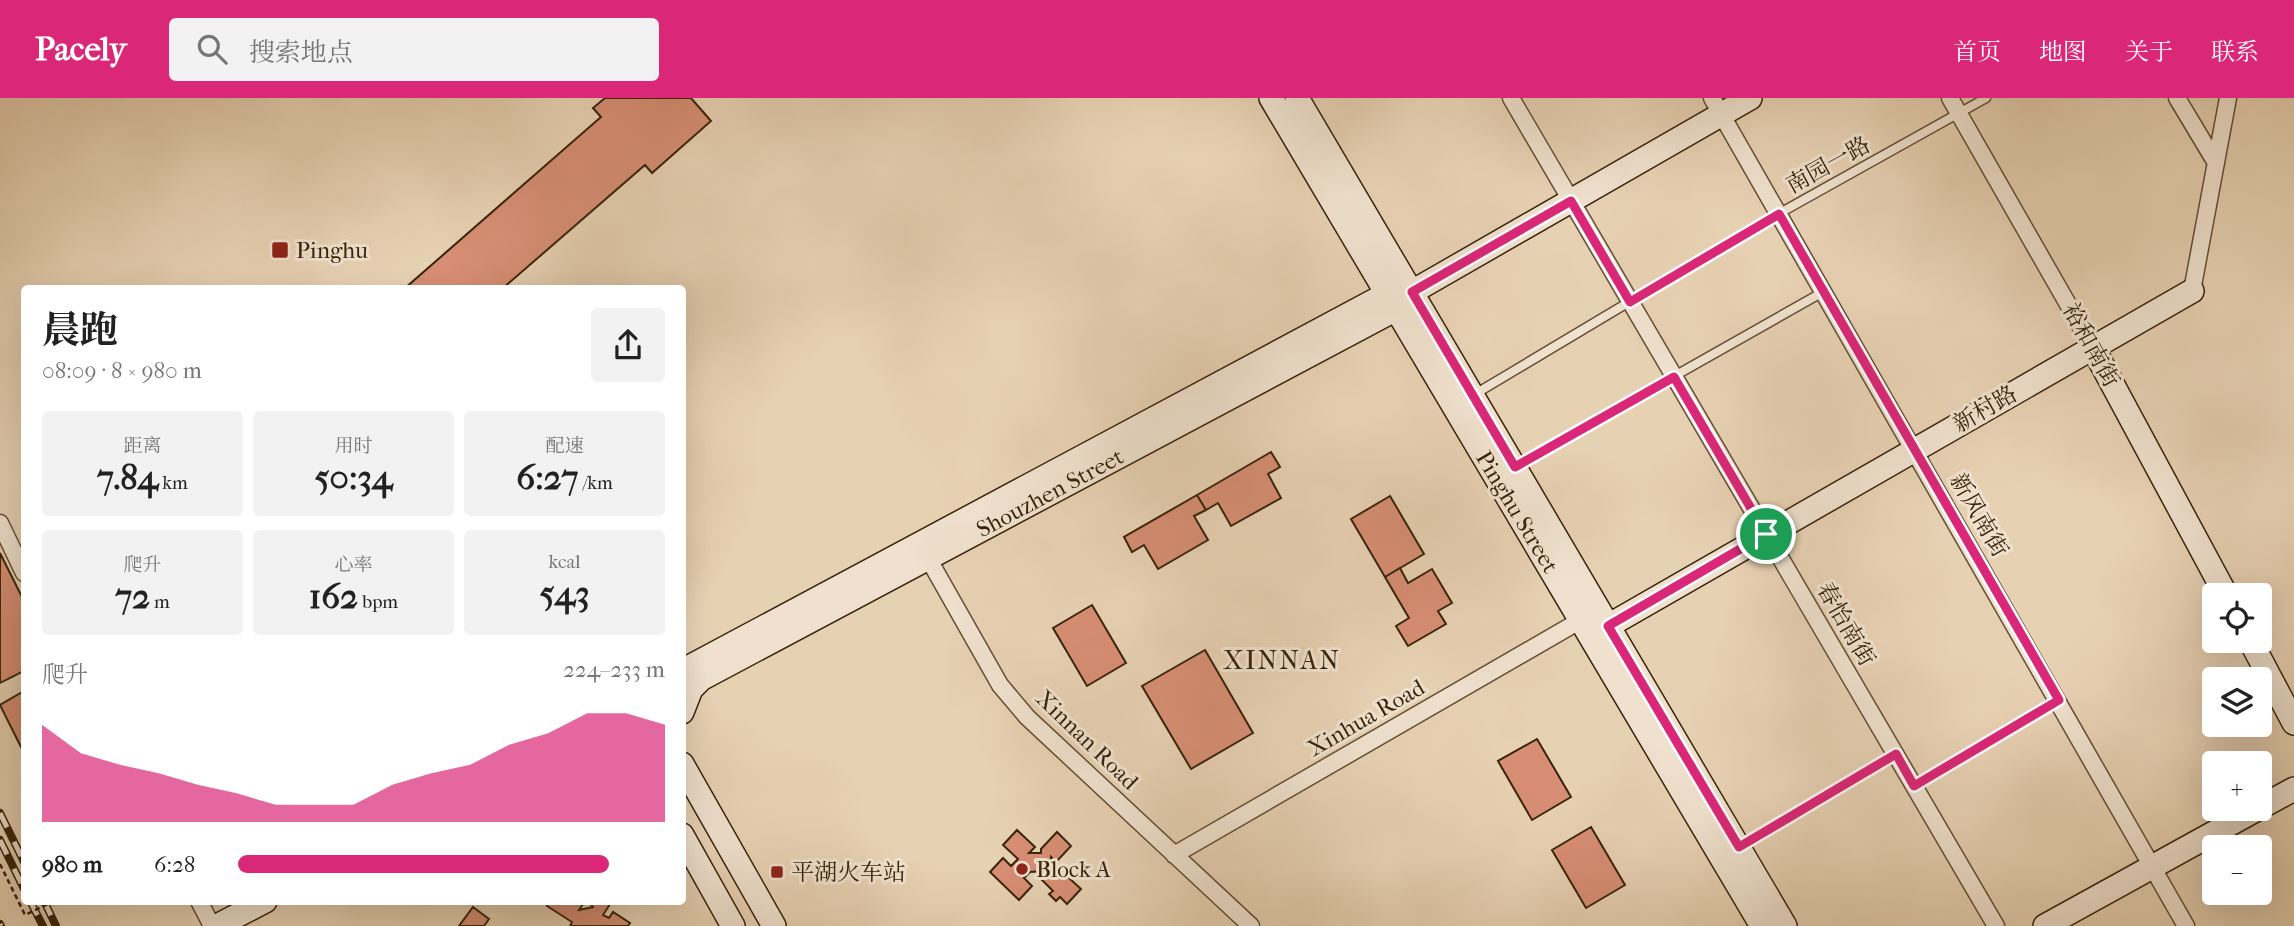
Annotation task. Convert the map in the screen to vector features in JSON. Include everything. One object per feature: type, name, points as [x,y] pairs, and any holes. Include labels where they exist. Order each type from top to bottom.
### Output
[{"type":"street","name":"Pinghu Street","points":[[1271,98],[1762,926]]},
{"type":"street","name":"Pinghu Street","points":[[1297,98],[1785,926]]},
{"type":"street","name":"春怡南街","points":[[1511,98],[1996,926]]},
{"type":"street","name":"Shouzhen Street","points":[[693,674],[1412,292],[1571,201],[1717,106],[1750,98]]},
{"type":"street","name":"裕和南街","points":[[1950,98],[2093,348],[2220,583]]},
{"type":"street","points":[[2177,98],[2216,163]]},
{"type":"street","name":"新村路","points":[[1608,626],[2192,291],[2228,98]]},
{"type":"street","name":"新风南街","points":[[1717,106],[2186,926]]},
{"type":"street","name":"Shouzhen Street","points":[[693,674],[928,558],[1392,302]]},
{"type":"street","points":[[0,523],[21,567]]},
{"type":"street","name":"Xinnan Road","points":[[928,558],[975,644],[1014,701],[1251,926]]},
{"type":"street","name":"Xinhua Road","points":[[1174,855],[1581,620]]},
{"type":"street","points":[[2257,653],[2294,723]]},
{"type":"street","points":[[686,702],[693,674]]},
{"type":"street","points":[[686,771],[774,926]]},
{"type":"street","points":[[2272,801],[2294,789]]},
{"type":"street","points":[[2045,926],[2235,821]]},
{"type":"street","points":[[686,842],[733,926]]},
{"type":"street","points":[[202,905],[215,926],[257,905]]},
{"type":"lane","name":"南园一路","points":[[1472,395],[1779,214],[1986,98]]},
{"type":"lane","points":[[1515,467],[1824,291]]},
{"type":"lane","points":[[1914,786],[2059,700]]},
{"type":"lane","points":[[1739,847],[1896,754]]},
{"type":"path","points":[[0,864],[25,915],[46,905]]},
{"type":"building","points":[[605,98],[691,98],[711,121],[652,173],[645,165],[507,285],[409,285],[601,117],[593,108]]},
{"type":"building","points":[[1271,452],[1280,467],[1268,474],[1281,498],[1231,526],[1218,503],[1206,510],[1197,495]]},
{"type":"building","points":[[1197,495],[1206,510],[1194,516],[1208,540],[1158,569],[1144,545],[1132,552],[1124,537]]},
{"type":"building","points":[[1390,496],[1424,554],[1385,577],[1351,519]]},
{"type":"building","points":[[0,553],[21,595],[21,672],[0,683]]},
{"type":"building","points":[[1400,568],[1408,583],[1432,569],[1452,603],[1438,611],[1446,624],[1408,646],[1396,626],[1409,618],[1385,577]]},
{"type":"building","points":[[1092,605],[1126,663],[1087,686],[1053,628]]},
{"type":"building","points":[[1205,650],[1253,733],[1191,769],[1142,686]]},
{"type":"building","points":[[21,693],[21,747],[0,705]]},
{"type":"building","points":[[1537,739],[1571,797],[1532,820],[1498,761]]},
{"type":"building","points":[[1591,827],[1625,885],[1586,908],[1552,850]]},
{"type":"building","name":"Block A","points":[[1017,830],[1035,847],[1029,853],[1041,853],[1041,849],[1057,832],[1071,846],[1056,862],[1051,857],[1051,871],[1056,866],[1081,889],[1067,904],[1060,897],[1056,901],[1049,894],[1053,891],[1042,880],[1048,874],[1046,871],[1030,872],[1024,878],[1032,886],[1019,900],[990,872],[1003,858],[1011,866],[1018,859],[1003,845]]},
{"type":"building","points":[[582,905],[579,910],[593,907],[591,905],[609,905],[603,915],[609,918],[613,912],[630,923],[628,926],[570,926],[572,922],[547,906]]},
{"type":"building","points":[[473,907],[489,919],[484,926],[459,926]]},
{"type":"railway","points":[[0,813],[21,856]]},
{"type":"railway","points":[[0,840],[21,883]]},
{"type":"railway","points":[[32,905],[43,926]]},
{"type":"railway","points":[[46,905],[56,926]]},
{"type":"place","name":"Pinghu","points":[[280,250]]},
{"type":"place","name":"Block A","points":[[1022,869]]},
{"type":"place","name":"平湖火车站","points":[[777,872]]},
{"type":"district","name":"XINNAN","points":[[1282,660]]},
{"type":"route","points":[[1571,201],[1630,302],[1779,214],[2059,700],[1914,786],[1896,754],[1739,847],[1608,626],[1766,534],[1674,377],[1515,467],[1412,292],[1571,201]]}]
